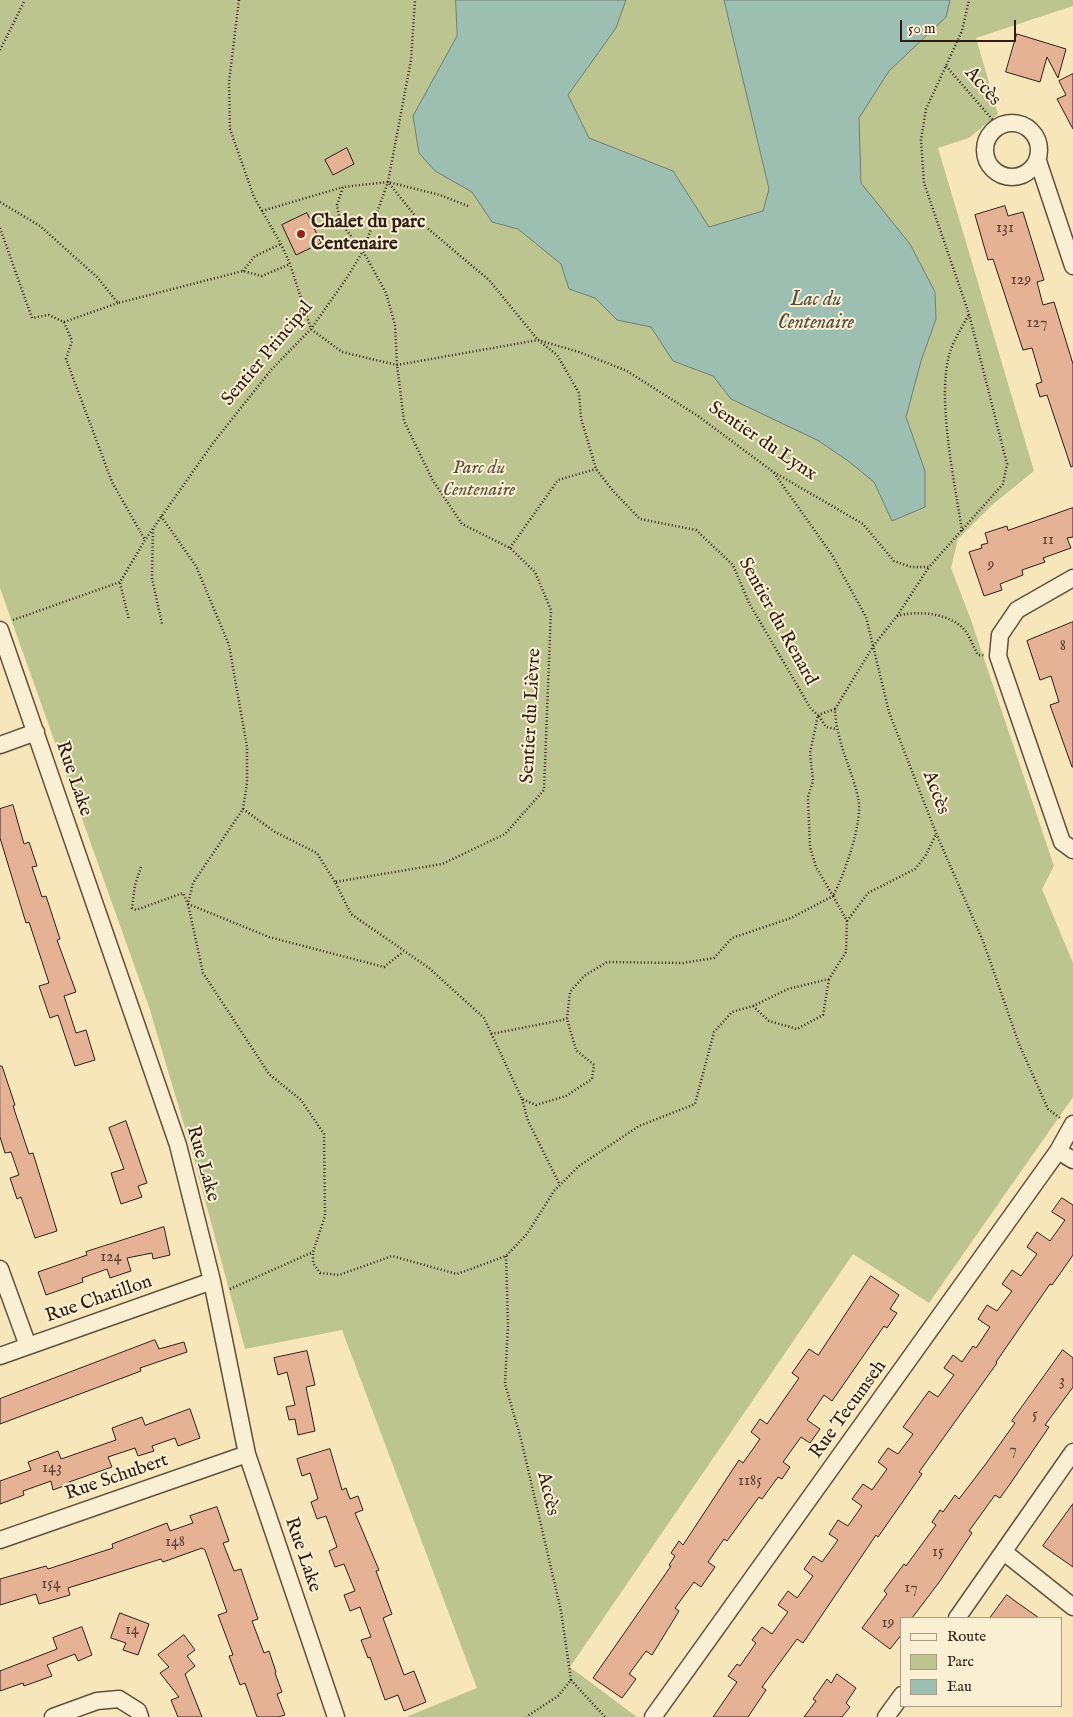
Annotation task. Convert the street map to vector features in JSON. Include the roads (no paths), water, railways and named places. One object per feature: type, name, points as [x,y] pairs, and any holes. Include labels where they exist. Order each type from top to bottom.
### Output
[{"type":"street","points":[[1038,161],[1025,175],[1007,178],[998,174],[986,160],[984,150],[991,133],[998,126],[1014,123],[1030,129],[1039,143],[1038,161],[1073,266]]},
{"type":"street","points":[[1073,578],[1017,610],[1000,635],[998,656],[1062,842],[1073,850]]},
{"type":"street","name":"Rue Lake","points":[[5,626],[36,732],[178,1145],[213,1288],[247,1454],[336,1717]]},
{"type":"street","points":[[0,745],[36,732]]},
{"type":"street","name":"Rue Tecumseh","points":[[654,1717],[1058,1151],[1072,1125]]},
{"type":"street","points":[[1058,1151],[1073,1160]]},
{"type":"street","points":[[0,1269],[28,1346]]},
{"type":"street","name":"Rue Chatillon","points":[[0,1356],[213,1288]]},
{"type":"street","points":[[958,1617],[1073,1452]]},
{"type":"street","name":"Rue Schubert","points":[[0,1540],[247,1454]]},
{"type":"street","points":[[1004,1552],[1073,1607]]},
{"type":"street","points":[[886,1717],[900,1698]]},
{"type":"street","points":[[53,1717],[98,1701],[119,1699],[138,1711],[140,1717]]},
{"type":"water","name":"Lac du Centenaire","points":[[456,0],[626,0],[616,28],[568,95],[589,138],[673,171],[709,227],[763,211],[769,189],[724,0],[950,0],[946,17],[889,71],[859,118],[861,183],[910,244],[935,292],[936,319],[921,361],[906,417],[925,471],[925,507],[892,521],[874,482],[848,461],[819,441],[731,399],[713,376],[673,361],[651,327],[617,320],[595,298],[569,289],[561,264],[518,229],[492,222],[472,192],[435,171],[419,153],[413,116],[457,36]]},
{"type":"place","name":"Chalet du parc Centenaire","points":[[301,234]]},
{"type":"park label","name":"Parc du Centenaire","points":[[479,480]]}]
